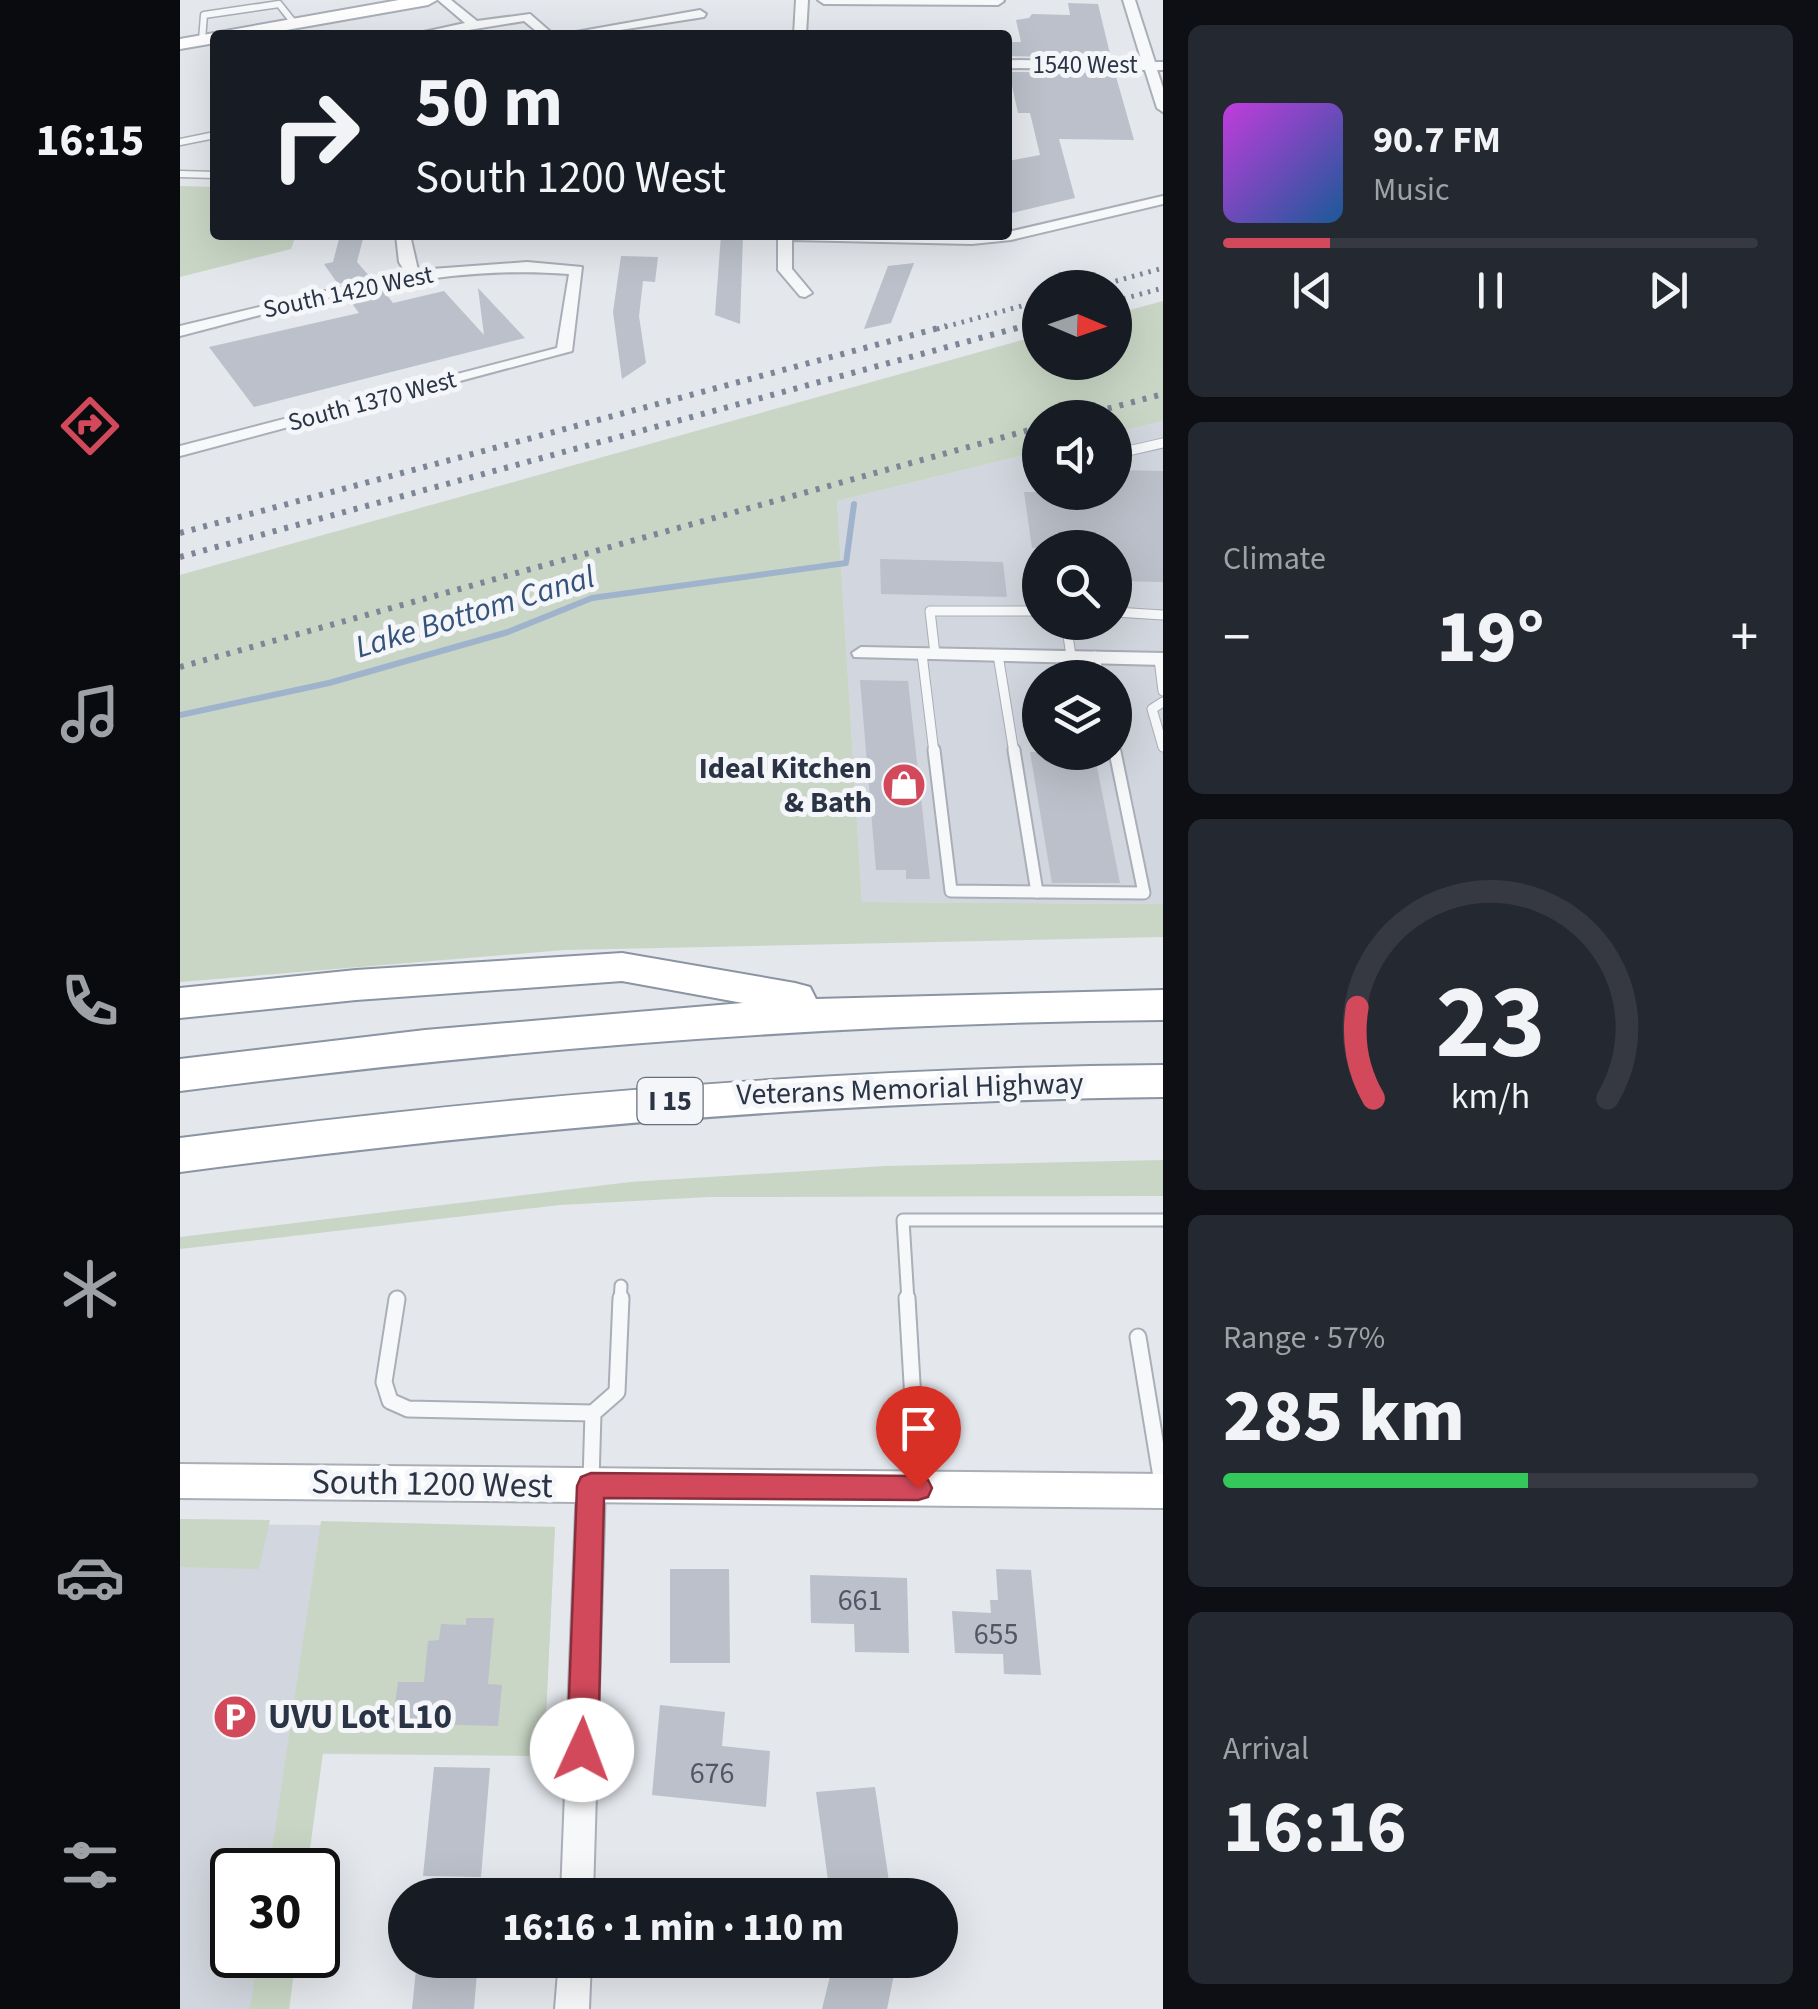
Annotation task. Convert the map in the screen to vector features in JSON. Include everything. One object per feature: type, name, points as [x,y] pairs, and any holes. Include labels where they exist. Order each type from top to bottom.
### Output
[{"type":"highway","points":[[180,1003],[374,983],[622,967],[869,1011]]},
{"type":"highway","points":[[180,1075],[510,1036],[869,1011],[1163,1005]]},
{"type":"highway","name":"Veterans Memorial Highway","points":[[180,1155],[488,1116],[725,1097],[888,1087],[1163,1081]]},
{"type":"main road","points":[[253,30],[428,0]]},
{"type":"main road","points":[[180,44],[209,39]]},
{"type":"main road","name":"South 1200 West","points":[[180,1481],[1163,1490]]},
{"type":"street","points":[[444,0],[474,25]]},
{"type":"street","points":[[800,30],[802,0]]},
{"type":"street","points":[[824,0],[998,1]]},
{"type":"street","points":[[1128,0],[1156,66],[1163,108]]},
{"type":"street","points":[[597,30],[700,14]]},
{"type":"street","points":[[445,30],[526,17],[542,30]]},
{"type":"street","name":"1540 West","points":[[1012,64],[1156,66]]},
{"type":"street","points":[[1012,236],[1163,200]]},
{"type":"street","points":[[404,240],[406,262],[414,274]]},
{"type":"street","points":[[785,240],[785,270],[804,292]]},
{"type":"street","name":"South 1420 West","points":[[180,330],[414,274],[542,266],[578,270],[564,351]]},
{"type":"street","name":"South 1370 West","points":[[180,451],[564,351]]},
{"type":"street","points":[[860,653],[1161,659]]},
{"type":"street","points":[[579,1878],[591,1486]]},
{"type":"street","points":[[572,2009],[574,1978]]},
{"type":"lane","points":[[209,39],[204,15],[279,4],[294,22]]},
{"type":"lane","points":[[180,142],[210,136]]},
{"type":"lane","points":[[180,174],[210,175]]},
{"type":"lane","points":[[1132,450],[1163,443]]},
{"type":"lane","points":[[1022,611],[930,611],[928,654],[951,891],[1144,892],[1119,770]]},
{"type":"lane","points":[[1132,613],[1163,615]]},
{"type":"lane","points":[[1069,640],[1071,656]]},
{"type":"lane","points":[[998,655],[1038,892]]},
{"type":"lane","points":[[1095,656],[1096,660]]},
{"type":"lane","points":[[1161,659],[1163,691]]},
{"type":"lane","points":[[1163,702],[1152,709],[1163,747]]},
{"type":"lane","points":[[918,1488],[903,1220],[1163,1220]]},
{"type":"lane","points":[[397,1299],[384,1382],[390,1401],[408,1409],[592,1414],[617,1392],[621,1286]]},
{"type":"lane","points":[[1138,1338],[1163,1490]]},
{"type":"lane","points":[[591,1486],[592,1414]]},
{"type":"shaded area","points":[[1163,421],[1163,904],[862,902],[837,501],[1022,455],[1022,510],[1132,510],[1132,429]]},
{"type":"shaded area","points":[[180,1524],[555,1527],[544,1756],[322,1754],[310,1848],[210,1848],[210,1978],[293,1978],[289,2009],[180,2009]]},
{"type":"green space","points":[[180,186],[210,187],[210,240],[294,240],[291,249],[180,277]]},
{"type":"green space","points":[[1163,301],[1163,421],[1132,429],[1132,400],[1022,400],[1022,455],[837,501],[862,902],[1163,904],[1163,937],[564,950],[180,982],[180,575],[1022,340],[1022,380],[1132,380],[1132,309]]},
{"type":"green space","points":[[1163,1160],[1163,1196],[709,1197],[560,1205],[180,1249],[180,1237],[630,1182],[885,1166]]},
{"type":"green space","points":[[180,1519],[270,1520],[259,1569],[180,1567]]},
{"type":"green space","points":[[321,1521],[555,1527],[544,1756],[323,1753],[310,1848],[272,1848]]},
{"type":"green space","points":[[255,1978],[293,1978],[289,2009],[250,2009]]},
{"type":"building","points":[[1068,3],[1098,4],[1111,58],[1012,56],[1012,42],[1021,42],[1016,20],[1032,14],[1070,15]]},
{"type":"building","points":[[1012,72],[1115,73],[1134,140],[1059,139],[1075,198],[1012,213],[1012,160],[1040,155],[1030,113],[1018,113]]},
{"type":"building","points":[[339,240],[363,240],[357,262],[370,277],[338,284],[324,264],[333,262]]},
{"type":"building","points":[[721,240],[743,240],[740,324],[715,315]]},
{"type":"building","points":[[621,256],[658,257],[655,282],[643,281],[639,316],[646,363],[622,379],[613,312]]},
{"type":"building","points":[[914,263],[891,323],[864,329],[888,266]]},
{"type":"building","points":[[478,288],[525,338],[254,407],[209,347],[359,313],[348,298],[383,290],[393,303],[444,291],[484,335]]},
{"type":"building","points":[[1132,470],[1163,471],[1163,582],[1132,581],[1132,530],[1029,530],[1027,510],[1132,510]]},
{"type":"building","points":[[880,559],[1003,562],[1007,597],[881,594]]},
{"type":"building","points":[[860,680],[908,681],[930,879],[906,879],[906,870],[876,870]]},
{"type":"building","points":[[1033,770],[1098,770],[1120,883],[1052,883]]},
{"type":"building","points":[[670,1569],[729,1569],[730,1663],[670,1663]]},
{"type":"building","points":[[996,1569],[1031,1570],[1041,1675],[1004,1674],[1003,1654],[955,1653],[952,1611],[991,1613],[990,1600],[998,1600]]},
{"type":"building","points":[[810,1575],[907,1578],[909,1653],[855,1652],[854,1624],[811,1623]]},
{"type":"building","points":[[466,1618],[494,1618],[488,1684],[502,1685],[498,1726],[392,1723],[398,1682],[424,1682],[428,1641],[439,1640],[441,1624],[466,1625]]},
{"type":"building","points":[[660,1705],[725,1712],[722,1746],[770,1751],[766,1807],[652,1795]]},
{"type":"building","points":[[434,1767],[490,1768],[481,1877],[423,1876]]},
{"type":"building","points":[[875,1787],[888,1878],[828,1878],[816,1792]]},
{"type":"building","points":[[415,1978],[477,1978],[474,2009],[412,2009]]},
{"type":"building","points":[[830,1978],[893,1978],[887,2009],[822,2009]]},
{"type":"waterway","name":"Lake Bottom Canal","points":[[180,715],[329,683],[508,632],[592,598],[846,563],[854,504]]},
{"type":"railway","points":[[1132,277],[1163,268]]},
{"type":"railway","points":[[1132,296],[1163,288]]},
{"type":"railway","points":[[937,329],[1022,306]]},
{"type":"railway","points":[[180,533],[946,326]]},
{"type":"railway","points":[[180,557],[1022,327]]},
{"type":"railway","points":[[1015,329],[1022,327]]},
{"type":"railway","points":[[1132,402],[1163,394]]},
{"type":"railway","points":[[180,667],[1022,432]]},
{"type":"place","name":"Ideal Kitchen & Bath","points":[[904,785]]},
{"type":"place","name":"UVU Lot L10","points":[[235,1717]]},
{"type":"route","points":[[582,1750],[591,1486],[918,1488]]}]
